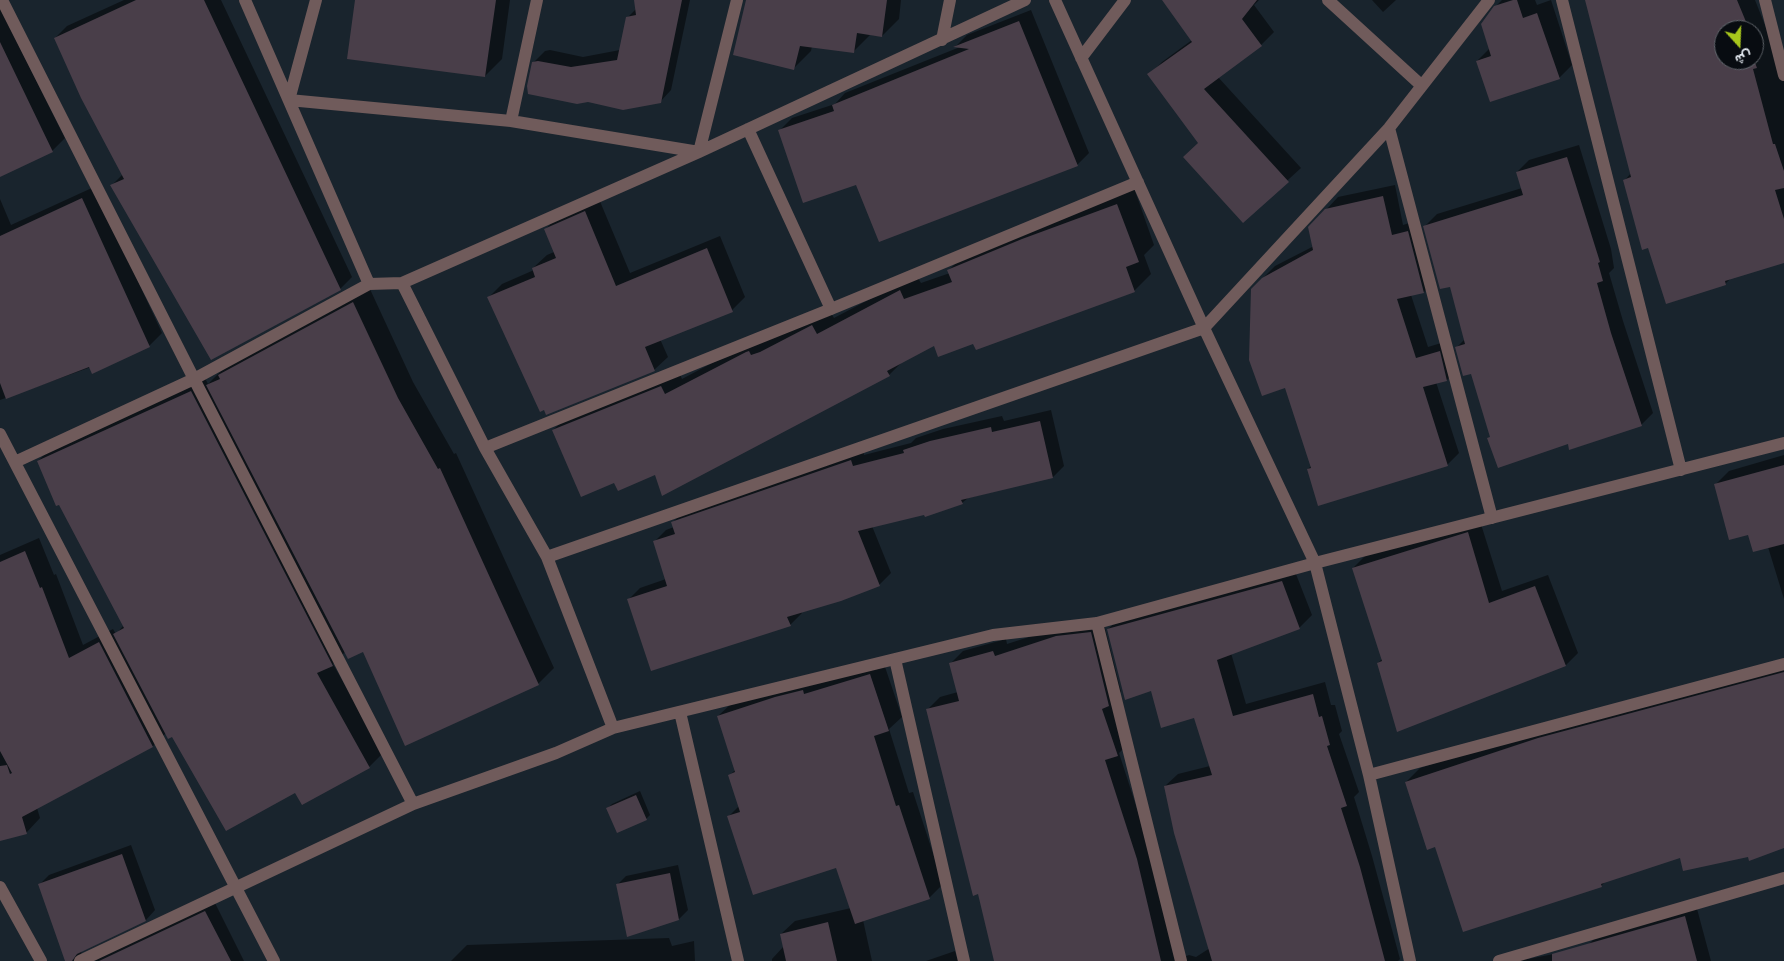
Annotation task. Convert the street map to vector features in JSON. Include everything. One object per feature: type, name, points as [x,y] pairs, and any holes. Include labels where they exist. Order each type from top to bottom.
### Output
[{"type":"street","points":[[2,0],[194,379],[413,804]]},
{"type":"street","points":[[244,0],[370,284]]},
{"type":"street","points":[[289,100],[316,0]]},
{"type":"street","points":[[511,121],[537,0]]},
{"type":"street","points":[[698,152],[736,0]]},
{"type":"street","points":[[942,40],[950,0]]},
{"type":"street","points":[[14,462],[194,379],[370,284],[402,283],[698,152],[1025,0]]},
{"type":"street","points":[[1055,0],[1204,328],[1316,563],[1369,775],[1410,961]]},
{"type":"street","points":[[1081,58],[1125,0]]},
{"type":"street","points":[[1328,0],[1422,86]]},
{"type":"street","points":[[547,558],[1204,328],[1389,128],[1489,0]]},
{"type":"street","points":[[1562,0],[1681,470]]},
{"type":"street","points":[[1765,0],[1784,75]]},
{"type":"street","points":[[289,100],[511,121],[698,152]]},
{"type":"street","points":[[1389,128],[1492,518]]},
{"type":"street","points":[[748,129],[831,309]]},
{"type":"street","points":[[485,448],[831,309],[1138,182]]},
{"type":"street","points":[[402,283],[485,448],[547,558],[613,728]]},
{"type":"street","points":[[0,434],[274,961]]},
{"type":"street","points":[[80,961],[413,804],[556,754],[613,728],[993,635],[1097,623],[1316,563],[1784,443]]},
{"type":"street","points":[[1097,623],[1181,961]]},
{"type":"street","points":[[895,659],[964,961]]},
{"type":"street","points":[[1369,775],[1784,664]]},
{"type":"street","points":[[680,712],[738,961]]},
{"type":"street","points":[[1499,961],[1784,878]]},
{"type":"street","points":[[0,887],[41,961]]},
{"type":"building","points":[[136,0],[204,0],[341,290],[211,360],[110,185],[124,179],[81,98],[54,38]]},
{"type":"building","points":[[355,0],[496,0],[485,77],[347,59]]},
{"type":"building","points":[[634,0],[682,0],[661,103],[623,110],[588,102],[577,104],[528,94],[527,86],[532,62],[538,61],[571,67],[617,60],[626,17],[636,15]]},
{"type":"building","points":[[746,0],[887,0],[882,37],[857,33],[854,53],[800,46],[794,70],[733,55]]},
{"type":"building","points":[[1162,0],[1257,0],[1242,19],[1262,46],[1204,89],[1289,182],[1243,223],[1183,157],[1198,143],[1147,74],[1192,42]]},
{"type":"building","points":[[1517,0],[1523,18],[1537,13],[1560,79],[1490,102],[1476,61],[1491,56],[1481,24],[1494,6]]},
{"type":"building","points":[[1585,0],[1737,0],[1745,20],[1714,20],[1714,70],[1753,70],[1773,144],[1775,144],[1784,171],[1784,188],[1775,190],[1784,219],[1784,263],[1725,281],[1726,285],[1666,304],[1648,248],[1642,250],[1623,180],[1631,177]]},
{"type":"building","points":[[1019,21],[1078,166],[879,242],[856,185],[803,203],[778,130],[834,111],[832,105],[969,49],[953,47]]},
{"type":"building","points":[[0,42],[53,152],[0,177]]},
{"type":"building","points":[[1567,157],[1600,262],[1598,263],[1603,281],[1597,283],[1611,333],[1642,426],[1569,450],[1568,444],[1498,468],[1487,438],[1490,437],[1471,374],[1463,376],[1455,347],[1465,344],[1450,287],[1440,289],[1423,226],[1523,195],[1516,172]]},
{"type":"building","points":[[1383,196],[1392,235],[1408,231],[1424,293],[1397,299],[1416,358],[1440,351],[1447,381],[1423,387],[1448,466],[1318,506],[1307,469],[1311,468],[1285,388],[1262,396],[1249,360],[1251,289],[1262,278],[1313,250],[1308,227],[1325,209]]},
{"type":"building","points":[[82,198],[150,347],[92,374],[89,367],[6,399],[0,383],[0,236]]},
{"type":"building","points":[[1117,204],[1139,262],[1126,267],[1135,292],[976,350],[973,344],[938,357],[934,346],[887,371],[890,376],[662,496],[655,475],[618,491],[614,483],[581,497],[552,430],[661,386],[665,394],[746,352],[749,351],[751,355],[760,352],[812,325],[817,334],[900,290],[904,299],[952,282],[947,270],[1022,239]]},
{"type":"building","points":[[585,211],[616,286],[707,248],[733,312],[645,347],[655,371],[546,415],[544,410],[540,412],[487,297],[535,277],[532,268],[556,258],[544,229]]},
{"type":"building","points":[[353,302],[398,398],[438,469],[440,468],[539,685],[405,746],[363,652],[348,659],[206,385],[220,379],[218,375]]},
{"type":"building","points":[[191,391],[333,666],[317,673],[370,768],[302,805],[295,793],[226,831],[172,737],[168,739],[113,634],[124,628],[59,505],[56,506],[37,461]]},
{"type":"building","points":[[1040,421],[1053,478],[961,500],[963,504],[925,517],[924,515],[858,531],[880,586],[841,601],[787,617],[791,626],[651,671],[627,599],[667,586],[653,541],[675,534],[671,522],[851,460],[853,466],[904,453],[903,450],[930,441],[991,427],[992,432]]},
{"type":"building","points":[[1784,465],[1784,544],[1753,552],[1748,535],[1729,540],[1714,484]]},
{"type":"building","points":[[1468,532],[1489,603],[1535,586],[1566,666],[1397,732],[1377,663],[1382,661],[1352,568]]},
{"type":"building","points":[[25,551],[40,588],[42,587],[69,658],[99,642],[153,747],[22,817],[27,834],[0,841],[0,766],[7,765],[10,774],[12,773],[0,751],[0,562]]},
{"type":"building","points":[[1282,581],[1300,629],[1217,660],[1233,716],[1313,694],[1319,717],[1322,716],[1330,745],[1327,746],[1347,806],[1341,808],[1360,867],[1385,961],[1212,961],[1174,833],[1164,786],[1212,775],[1194,718],[1161,728],[1151,691],[1125,700],[1107,629]]},
{"type":"building","points":[[1091,632],[1109,706],[1102,709],[1118,756],[1105,760],[1137,859],[1161,961],[994,961],[978,894],[973,896],[926,709],[959,701],[949,663],[993,651],[995,656],[1056,636]]},
{"type":"building","points":[[1784,672],[1784,848],[1749,861],[1748,857],[1683,871],[1680,858],[1601,884],[1602,887],[1463,932],[1435,847],[1427,850],[1405,782],[1538,738]]},
{"type":"building","points":[[870,674],[889,731],[874,736],[896,806],[899,805],[930,899],[855,924],[836,868],[753,895],[727,816],[740,812],[728,775],[735,772],[717,716],[775,697],[803,690],[804,694]]},
{"type":"building","points":[[636,795],[647,820],[617,833],[606,808]]},
{"type":"building","points":[[122,854],[146,921],[77,954],[72,961],[65,961],[38,884]]},
{"type":"building","points":[[670,873],[679,920],[627,937],[616,884]]},
{"type":"building","points":[[205,911],[231,961],[99,961]]},
{"type":"building","points":[[1685,916],[1697,961],[1552,961],[1552,954]]},
{"type":"building","points":[[828,922],[837,961],[786,961],[780,934]]}]
